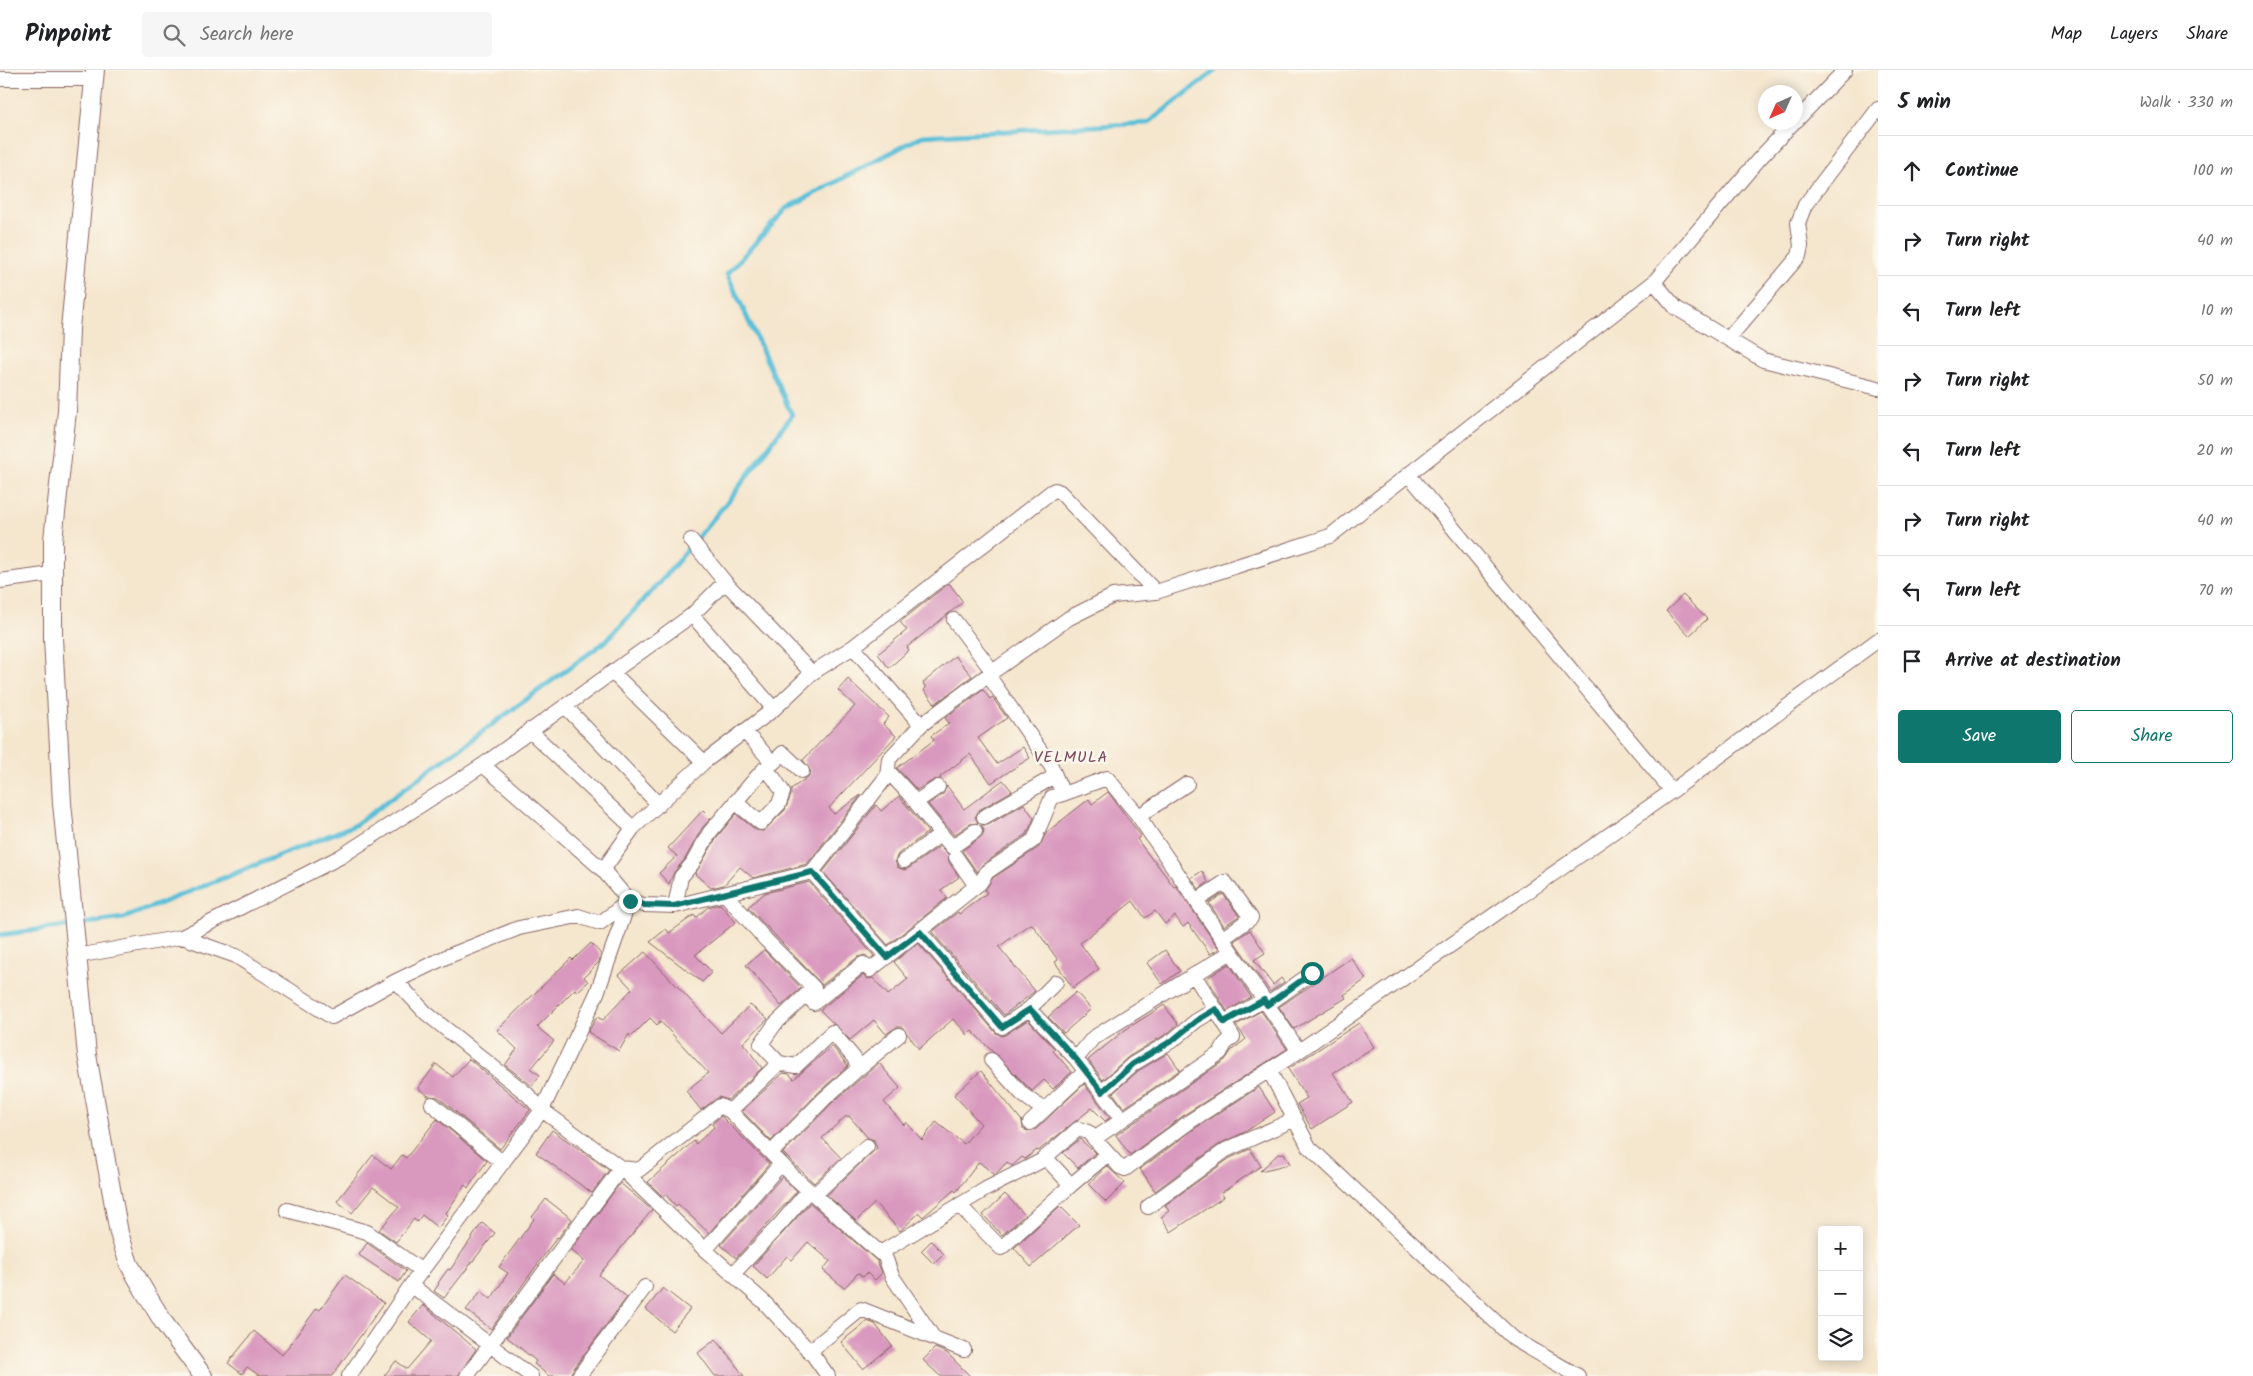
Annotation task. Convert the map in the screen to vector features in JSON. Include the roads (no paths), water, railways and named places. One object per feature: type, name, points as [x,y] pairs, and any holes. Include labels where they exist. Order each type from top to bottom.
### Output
[{"type":"street","points":[[1803,114],[1845,70]]},
{"type":"street","points":[[0,79],[94,75],[70,329],[67,411],[55,507],[52,574],[62,803],[86,1055],[119,1233],[129,1264],[145,1292],[164,1323],[203,1376]]},
{"type":"street","points":[[1728,339],[1799,256],[1801,246],[1798,223],[1805,205],[1878,109]]},
{"type":"street","points":[[482,765],[603,870],[630,901],[644,905],[674,906],[812,872],[887,776],[889,759],[922,725],[990,673],[1069,618],[1113,596],[1156,592],[1330,536],[1654,282],[1760,158],[1787,130]]},
{"type":"street","points":[[1654,282],[1676,308],[1763,360],[1878,388]]},
{"type":"street","points":[[1408,474],[1672,791]]},
{"type":"street","points":[[603,870],[633,828],[704,762],[774,709],[812,673],[853,647],[1055,490],[1060,492],[1156,592]]},
{"type":"street","points":[[691,540],[725,582],[812,673]]},
{"type":"street","points":[[0,581],[52,574]]},
{"type":"street","points":[[77,956],[182,937],[340,858],[482,765],[529,730],[613,673],[692,616],[725,582]]},
{"type":"street","points":[[692,616],[774,709]]},
{"type":"street","points":[[954,620],[1051,766],[1063,794]]},
{"type":"street","points":[[621,1168],[639,1170],[720,1106],[730,1111],[811,1192],[880,1253],[1045,1157],[1078,1129],[1084,1129],[1120,1167],[1125,1169],[1192,1120],[1299,1051],[1672,791],[1878,640]]},
{"type":"street","points":[[853,647],[922,725]]},
{"type":"street","points":[[613,673],[704,762]]},
{"type":"street","points":[[565,706],[658,805]]},
{"type":"street","points":[[529,730],[633,828]]},
{"type":"street","points":[[735,802],[761,823],[779,804],[783,792],[773,777],[769,766],[744,731]]},
{"type":"street","points":[[674,906],[681,877],[692,864],[710,832],[769,766],[783,753],[802,771]]},
{"type":"street","points":[[888,771],[952,847],[975,831]]},
{"type":"street","points":[[984,817],[1055,776]]},
{"type":"street","points":[[807,994],[814,1003],[863,964],[870,970],[976,886],[987,872],[1034,840],[1052,797],[1107,778],[1139,816],[1299,1051]]},
{"type":"street","points":[[1139,816],[1187,784]]},
{"type":"street","points":[[916,802],[938,787]]},
{"type":"street","points":[[904,861],[941,834]]},
{"type":"street","points":[[956,857],[976,886]]},
{"type":"street","points":[[812,872],[887,957]]},
{"type":"street","points":[[1196,902],[1225,882],[1251,918],[1222,939]]},
{"type":"street","points":[[725,894],[766,940],[814,988],[775,1024],[761,1044],[779,1063],[796,1066],[832,1032],[854,1058],[859,1068]]},
{"type":"street","points":[[182,937],[236,956],[332,1017],[396,981],[446,957],[519,928],[578,916],[600,923],[630,901]]},
{"type":"street","points":[[348,1376],[411,1285],[542,1110],[597,993],[630,901]]},
{"type":"street","points":[[920,932],[1002,1027],[1030,1009],[1056,982]]},
{"type":"street","points":[[1076,1059],[1093,1038],[1231,952]]},
{"type":"street","points":[[1224,1022],[1265,1002],[1312,973]]},
{"type":"street","points":[[1094,1138],[1220,1053],[1225,1044],[1233,1037],[1194,974]]},
{"type":"street","points":[[396,981],[426,1013],[527,1094],[542,1110],[621,1168],[705,1250],[764,1302],[810,1351],[828,1376]]},
{"type":"street","points":[[1030,1009],[1076,1059],[1122,1119]]},
{"type":"street","points":[[1102,1092],[1133,1064],[1173,1040],[1196,1021],[1216,1009]]},
{"type":"street","points":[[771,1153],[825,1098],[899,1035]]},
{"type":"street","points":[[990,1060],[1023,1096],[1044,1110]]},
{"type":"street","points":[[730,1111],[779,1063]]},
{"type":"street","points":[[1269,1070],[1310,1147],[1514,1339],[1578,1376]]},
{"type":"street","points":[[1030,1123],[1086,1071]]},
{"type":"street","points":[[432,1104],[503,1163]]},
{"type":"street","points":[[1148,1207],[1226,1150],[1294,1119]]},
{"type":"street","points":[[732,1274],[811,1192],[867,1146]]},
{"type":"street","points":[[960,1205],[1001,1248],[1108,1154]]},
{"type":"street","points":[[1045,1157],[1071,1185]]},
{"type":"street","points":[[705,1250],[782,1164]]},
{"type":"street","points":[[467,1376],[621,1168]]},
{"type":"street","points":[[288,1210],[367,1232],[422,1271]]},
{"type":"street","points":[[883,1251],[892,1276],[933,1337]]},
{"type":"street","points":[[411,1285],[531,1376]]},
{"type":"street","points":[[579,1376],[646,1287]]},
{"type":"street","points":[[810,1351],[861,1309],[964,1350]]},
{"type":"waterway","points":[[0,935],[124,918],[355,825],[606,641],[663,579],[733,495],[792,415],[727,274],[787,208],[922,136],[1148,123],[1216,70]]},
{"type":"district","name":"VELMULA","points":[[1071,756]]}]
